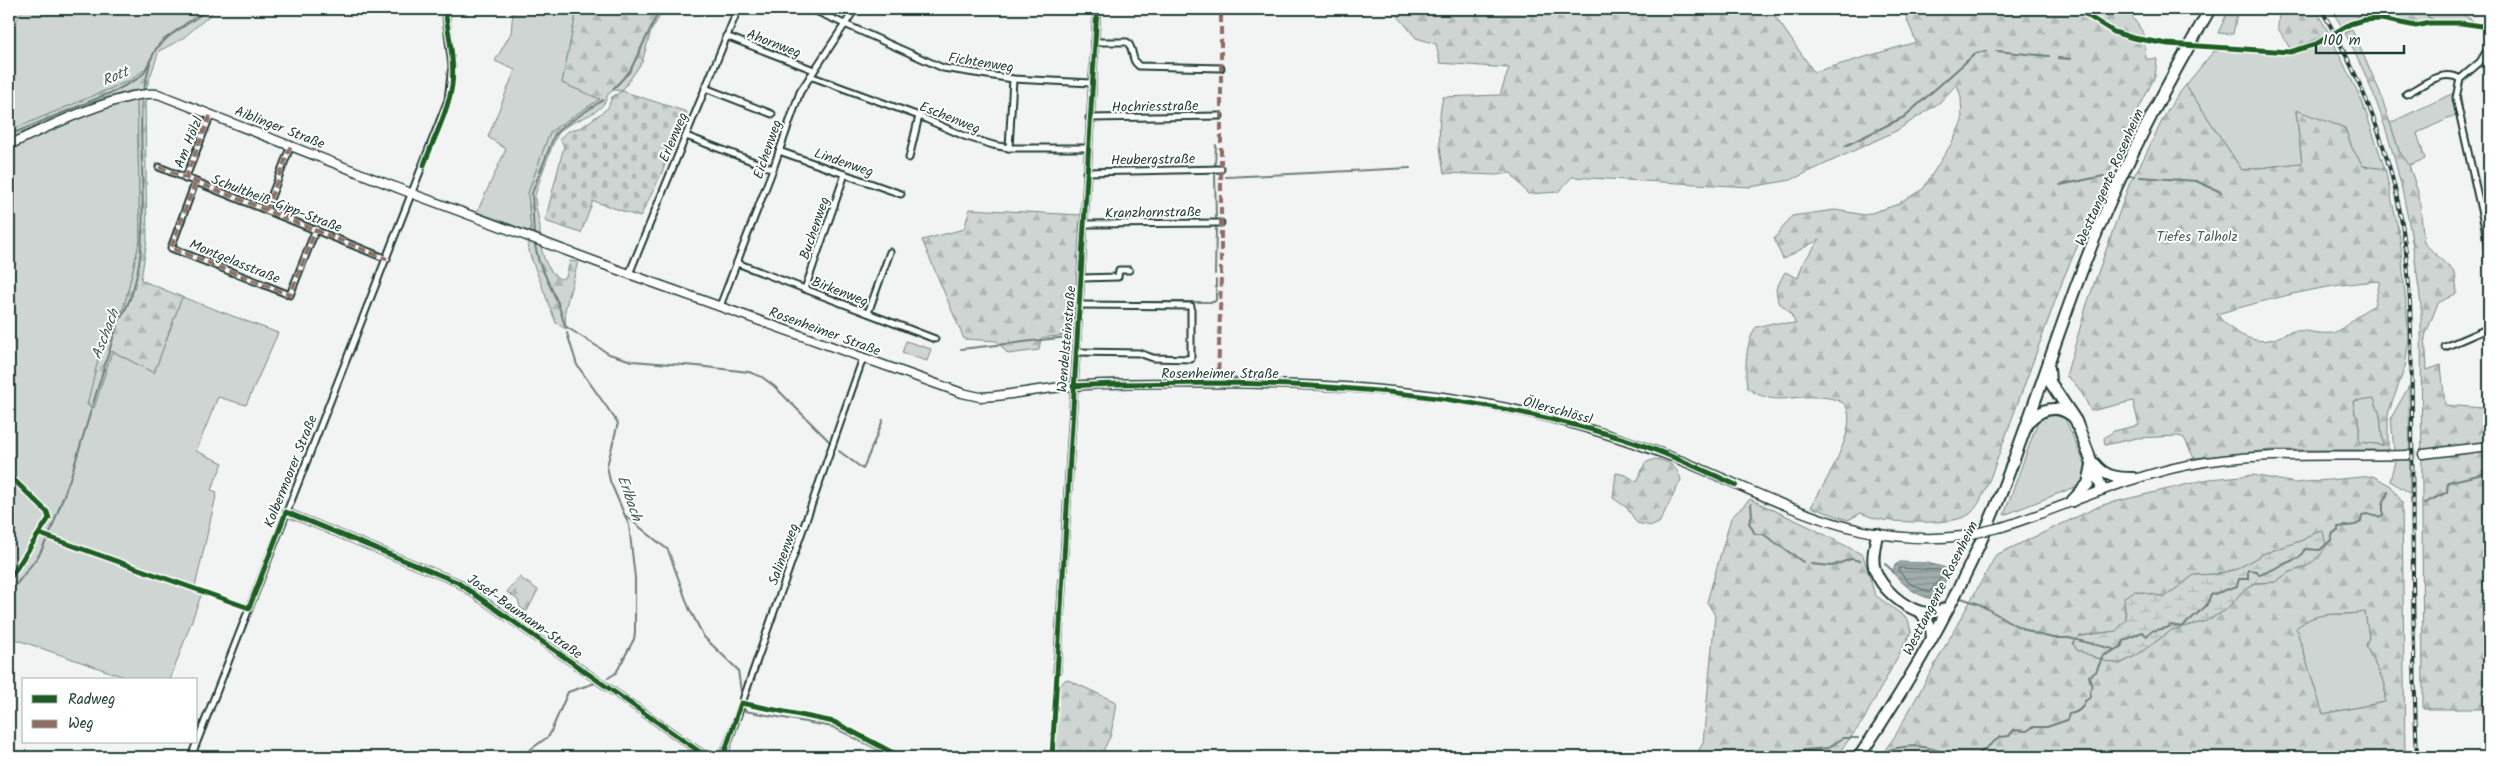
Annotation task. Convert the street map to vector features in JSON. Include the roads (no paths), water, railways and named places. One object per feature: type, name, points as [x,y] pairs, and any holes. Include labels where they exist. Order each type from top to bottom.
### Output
[{"type":"highway","name":"Westtangente Rosenheim","points":[[1859,757],[1913,673],[1948,608],[1997,504],[2111,198],[2161,95],[2210,9]]},
{"type":"highway","points":[[2049,364],[2049,374],[2054,389],[2072,415],[2093,462],[2102,489]]},
{"type":"highway","points":[[2027,422],[2039,413],[2052,408],[2060,408],[2072,415]]},
{"type":"highway","points":[[2093,462],[2103,473],[2111,476],[2133,478]]},
{"type":"highway","points":[[2072,501],[2088,484],[2093,462]]},
{"type":"highway","points":[[1876,534],[1873,560],[1883,585],[1894,596],[1921,612],[1931,628],[1932,638]]},
{"type":"highway","points":[[1921,612],[1934,612],[1948,608]]},
{"type":"street","name":"Kolbermoorer Straße","points":[[198,739],[413,194],[448,100],[452,85],[452,66],[445,9]]},
{"type":"street","points":[[725,9],[737,11]]},
{"type":"street","name":"Fichtenweg","points":[[811,9],[846,23],[943,68],[1013,79],[1092,83]]},
{"type":"street","name":"Eichenweg","points":[[720,306],[773,169],[800,92],[855,9]]},
{"type":"street","name":"Wendelsteinstraße","points":[[1057,672],[1073,386],[1082,278],[1087,148],[1097,9]]},
{"type":"street","name":"Erlenweg","points":[[629,274],[737,11]]},
{"type":"street","name":"Ahornweg","points":[[726,36],[812,73]]},
{"type":"street","points":[[1095,42],[1127,42],[1130,45],[1135,63],[1139,66],[1221,68]]},
{"type":"street","points":[[2489,47],[2480,62],[2460,79],[2456,98],[2485,228],[2489,263]]},
{"type":"street","name":"Eschenweg","points":[[812,73],[964,136],[1009,148],[1087,148]]},
{"type":"street","points":[[2406,94],[2444,75],[2452,74],[2460,79]]},
{"type":"street","points":[[1009,148],[1013,79]]},
{"type":"street","points":[[705,88],[772,114]]},
{"type":"street","name":"Aiblinger Straße","points":[[9,145],[113,101],[150,93],[167,96],[413,194]]},
{"type":"street","name":"Am Hölzl","points":[[185,179],[211,114]]},
{"type":"street","points":[[909,158],[919,116]]},
{"type":"street","name":"Hochriesstraße","points":[[1089,118],[1220,116]]},
{"type":"street","points":[[686,136],[773,169]]},
{"type":"street","points":[[266,210],[291,145]]},
{"type":"street","name":"Lindenweg","points":[[779,151],[902,194]]},
{"type":"street","name":"Schultheiß-Gipp-Straße","points":[[159,167],[387,259]]},
{"type":"street","name":"Heubergstraße","points":[[1086,172],[1221,169]]},
{"type":"street","name":"Buchenweg","points":[[805,289],[845,174]]},
{"type":"street","name":"Montgelasstraße","points":[[195,183],[172,248],[290,295],[316,229]]},
{"type":"street","name":"Rosenheimer Straße","points":[[413,194],[863,358],[962,393],[980,397],[1073,386],[1239,382],[1366,390]]},
{"type":"street","name":"Kranzhornstraße","points":[[1084,224],[1221,223]]},
{"type":"street","points":[[868,313],[890,252]]},
{"type":"street","name":"Birkenweg","points":[[737,263],[935,339]]},
{"type":"street","points":[[1082,278],[1118,277],[1119,270],[1129,270]]},
{"type":"street","points":[[1076,352],[1139,353],[1152,358],[1191,359],[1192,306],[1080,305]]},
{"type":"street","points":[[2445,347],[2489,328]]},
{"type":"street","name":"Salinenweg","points":[[723,757],[863,358]]},
{"type":"street","name":"Öllerschlössl","points":[[1366,390],[1463,401],[1550,418],[1657,451],[1781,505],[1840,526],[1876,534],[1910,538],[1963,536],[2002,527],[2133,478],[2189,464],[2236,459],[2408,455]]},
{"type":"street","points":[[2422,454],[2489,446]]},
{"type":"street","name":"Josef-Baumann-Straße","points":[[286,512],[457,582],[707,757]]},
{"type":"street","name":"Kolbermoorer Straße","points":[[191,757],[196,744]]},
{"type":"water","points":[[1900,562],[1928,563],[1946,568],[1947,578],[1935,598],[1932,599],[1915,592],[1896,577],[1892,572],[1895,565]]},
{"type":"waterway","name":"Rott","points":[[9,135],[115,91],[137,79],[144,73],[156,49],[168,37],[209,9]]},
{"type":"waterway","name":"Erlbach","points":[[613,89],[630,71],[660,9]]},
{"type":"waterway","points":[[1845,146],[1904,117],[1976,53],[1987,51]]},
{"type":"waterway","points":[[1996,51],[2049,56]]},
{"type":"waterway","points":[[2058,58],[2071,59]]},
{"type":"waterway","name":"Aschach","points":[[143,93],[150,63]]},
{"type":"waterway","name":"Aschach","points":[[9,594],[39,555],[50,533],[71,476],[118,322],[130,299],[138,272],[143,213],[142,97]]},
{"type":"waterway","name":"Erlbach","points":[[534,236],[532,193],[554,136],[562,127],[603,100]]},
{"type":"waterway","points":[[1215,165],[1216,145]]},
{"type":"waterway","points":[[1226,177],[1410,168]]},
{"type":"waterway","points":[[1215,175],[1216,218]]},
{"type":"waterway","points":[[2060,185],[2104,176]]},
{"type":"waterway","points":[[2129,176],[2134,176]]},
{"type":"waterway","points":[[2140,177],[2196,181],[2221,192]]},
{"type":"waterway","points":[[1215,274],[1216,228]]},
{"type":"waterway","points":[[534,241],[539,262],[558,303],[565,326],[609,354],[632,361],[749,372],[762,377],[774,386],[830,442]]},
{"type":"waterway","points":[[1083,302],[1214,302],[1216,300],[1216,280]]},
{"type":"waterway","points":[[1072,333],[1076,301]]},
{"type":"waterway","name":"Erlbach","points":[[567,333],[577,365],[618,423],[607,466],[610,481],[629,525],[635,578],[635,632],[634,639],[616,673],[608,678]]},
{"type":"waterway","points":[[961,349],[1068,337]]},
{"type":"waterway","points":[[839,451],[863,469],[883,420]]},
{"type":"waterway","points":[[2423,504],[2447,492],[2448,482],[2483,474],[2489,465]]},
{"type":"waterway","points":[[1975,757],[2000,737],[2009,736],[2014,730],[2027,731],[2033,727],[2047,727],[2067,720],[2069,714],[2079,710],[2085,701],[2091,697],[2090,691],[2092,688],[2089,676],[2096,672],[2103,656],[2121,647],[2123,641],[2142,632],[2147,636],[2151,631],[2167,628],[2171,625],[2182,627],[2206,606],[2211,595],[2237,586],[2239,579],[2248,579],[2248,570],[2257,571],[2259,575],[2264,573],[2299,558],[2305,549],[2320,550],[2331,540],[2333,533],[2338,531],[2338,527],[2355,525],[2361,522],[2362,515],[2367,514],[2378,517],[2383,515],[2383,504],[2388,492]]},
{"type":"waterway","points":[[1751,504],[1752,516],[1749,523],[1755,534],[1763,534],[1803,562]]},
{"type":"waterway","points":[[626,516],[668,550],[689,608],[704,637],[738,670],[742,699]]},
{"type":"waterway","points":[[1811,564],[1832,566],[1851,559],[1860,561]]},
{"type":"waterway","points":[[1885,564],[1893,571]]},
{"type":"waterway","points":[[1940,585],[1945,588]]},
{"type":"waterway","points":[[1961,598],[1979,604],[2015,625],[2036,634],[2053,638],[2069,638],[2113,649]]},
{"type":"waterway","name":"Erlbach","points":[[520,757],[549,736],[568,692],[595,683]]},
{"type":"waterway","points":[[744,708],[745,711],[833,727],[893,757]]},
{"type":"waterway","points":[[1775,757],[1805,750],[1828,748],[1843,738],[1858,738]]},
{"type":"waterway","points":[[1889,750],[1914,746],[1937,750],[1954,757]]},
{"type":"tunnel","points":[[2408,455],[2423,454]]},
{"type":"railway","points":[[2321,9],[2356,75],[2375,121],[2396,193],[2406,248],[2411,331],[2413,629],[2417,757]]},
{"type":"park label","name":"Tiefes Talholz","points":[[2197,236]]}]
